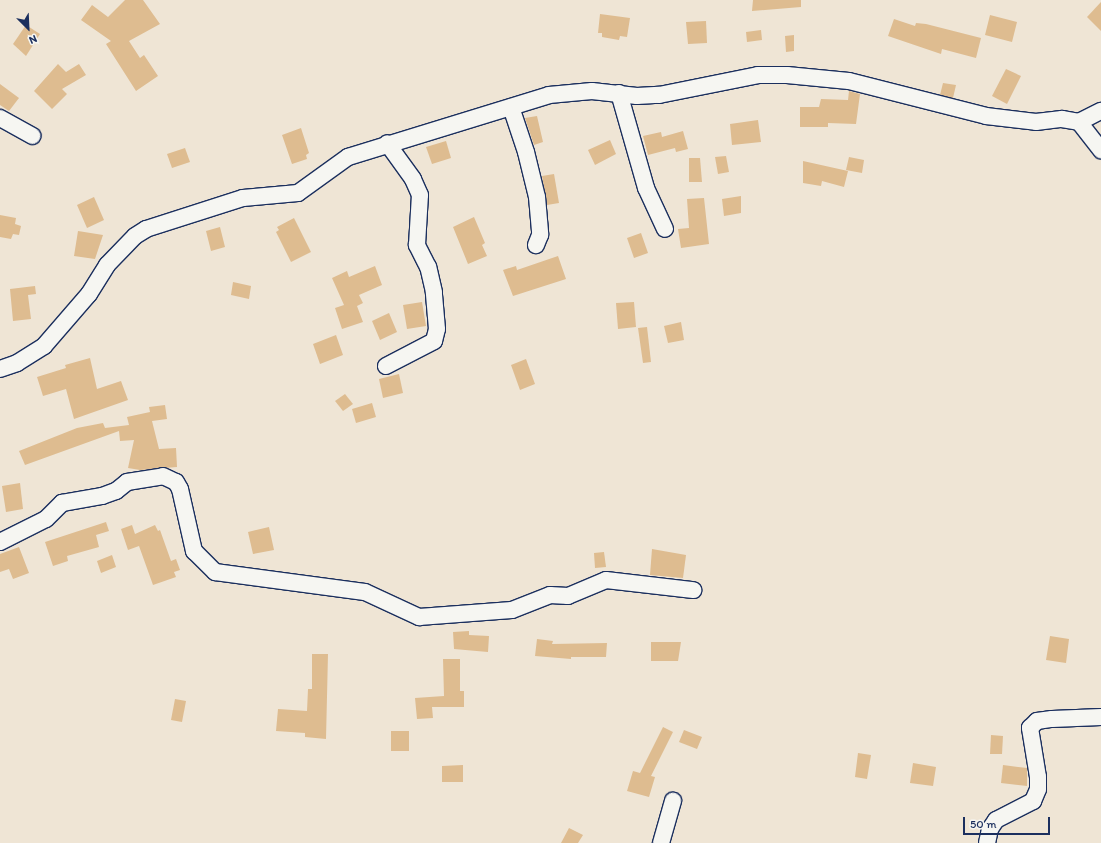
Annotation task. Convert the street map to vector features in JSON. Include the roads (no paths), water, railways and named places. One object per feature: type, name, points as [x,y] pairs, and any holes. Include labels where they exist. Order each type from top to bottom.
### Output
[{"type":"street","points":[[0,369],[17,363],[44,346],[89,294],[107,265],[135,236],[146,229],[243,198],[298,193],[348,157],[387,143],[549,95],[592,90],[659,95],[758,75],[814,76],[856,82],[986,116],[1036,122],[1062,119],[1079,122],[1101,111]]},
{"type":"street","points":[[619,93],[646,188],[664,229]]},
{"type":"street","points":[[511,107],[526,152],[538,203],[540,235],[536,245]]},
{"type":"street","points":[[0,118],[32,136]]},
{"type":"street","points":[[1079,122],[1101,150]]},
{"type":"street","points":[[386,366],[434,341],[437,329],[434,292],[428,267],[417,245],[420,195],[413,179],[387,143]]},
{"type":"street","points":[[0,542],[46,519],[62,503],[102,496],[116,491],[127,482],[163,476],[176,482],[180,489],[194,552],[215,572],[365,592],[420,617],[512,610],[550,595],[568,596],[606,580],[693,590]]},
{"type":"street","points":[[987,843],[990,829],[996,820],[1033,802],[1038,789],[1038,777],[1030,728],[1037,721],[1055,718],[1101,718]]},
{"type":"street","points":[[661,843],[673,801]]}]
